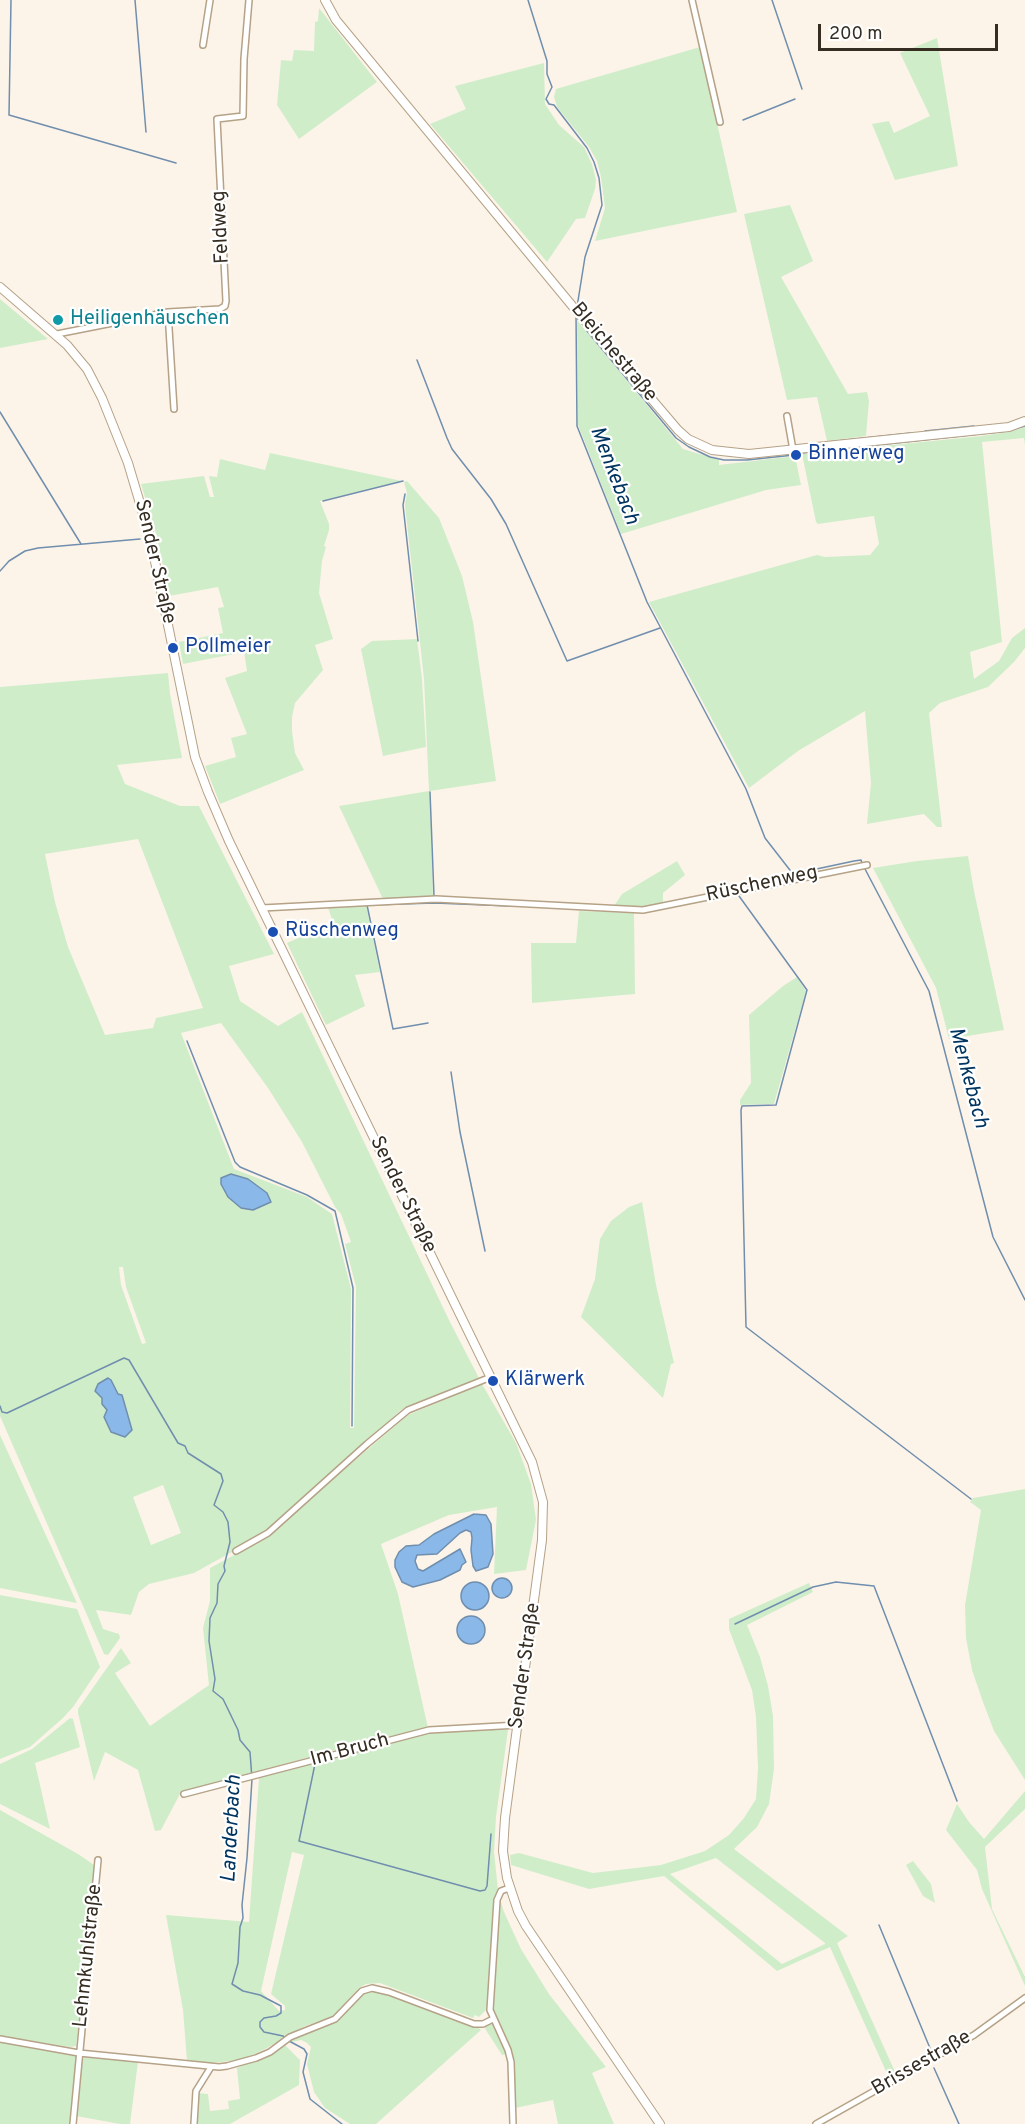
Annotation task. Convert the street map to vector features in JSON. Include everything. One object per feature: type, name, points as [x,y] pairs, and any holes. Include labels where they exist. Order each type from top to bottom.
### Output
[{"type":"main road","name":"Bleichestraße","points":[[325,0],[336,20],[574,308],[688,439],[712,450],[734,454],[794,450],[1009,426],[1025,421]]},
{"type":"main road","name":"Sender Straße","points":[[0,287],[57,334],[87,369],[102,398],[128,463],[158,568],[199,768],[229,841],[532,1462],[543,1502],[542,1540],[505,1818],[503,1851],[509,1888],[518,1911],[535,1939],[660,2124]]},
{"type":"street","points":[[203,45],[210,0]]},
{"type":"street","name":"Feldweg","points":[[57,334],[168,312],[220,309],[225,306],[217,119],[243,116],[245,40],[249,0]]},
{"type":"street","points":[[692,0],[720,122]]},
{"type":"street","points":[[168,312],[174,409]]},
{"type":"street","points":[[787,416],[794,450]]},
{"type":"street","name":"Rüschenweg","points":[[262,908],[436,900],[643,910],[867,865]]},
{"type":"street","points":[[236,1551],[278,1525],[408,1410],[491,1377]]},
{"type":"street","name":"Im Bruch","points":[[184,1794],[429,1730],[518,1725]]},
{"type":"street","name":"Lehmkuhlstraße","points":[[73,2124],[98,1860]]},
{"type":"street","points":[[509,1888],[501,1891],[497,1900],[490,2010],[511,2062],[513,2124]]},
{"type":"street","name":"Lehmkuhlstraße","points":[[0,2039],[79,2053],[211,2067],[249,2061],[270,2052],[290,2037],[335,2019],[362,1991],[372,1988],[389,1992],[474,2024],[483,2024],[493,2019]]},
{"type":"street","name":"Brissestraße","points":[[816,2124],[974,2035],[1025,1998]]},
{"type":"street","points":[[194,2124],[195,2091],[211,2067]]},
{"type":"green space","points":[[319,8],[377,82],[299,139],[277,105],[281,60],[292,61],[294,50],[314,51],[315,22],[318,21]]},
{"type":"green space","points":[[937,38],[958,166],[895,180],[872,124],[889,121],[894,133],[930,116],[900,53]]},
{"type":"green space","points":[[700,47],[737,212],[595,241],[605,208],[597,161],[589,147],[557,107],[554,97],[556,89]]},
{"type":"green space","points":[[544,63],[545,104],[559,125],[584,147],[596,180],[585,218],[576,219],[547,262],[430,124],[466,109],[455,86]]},
{"type":"green space","points":[[790,205],[813,261],[781,277],[848,394],[867,392],[869,401],[866,436],[827,441],[817,397],[787,400],[744,214]]},
{"type":"green space","points":[[0,299],[48,339],[0,348]]},
{"type":"green space","points":[[577,320],[683,449],[719,460],[719,465],[795,456],[801,485],[766,490],[621,534],[578,425]]},
{"type":"green space","points":[[1025,427],[1025,445],[1024,438],[982,442],[1002,642],[970,652],[974,679],[999,661],[1012,638],[1025,628],[1025,648],[988,687],[940,703],[929,713],[942,827],[937,827],[924,814],[867,824],[871,783],[865,711],[798,751],[749,788],[649,602],[817,555],[825,557],[870,555],[879,544],[874,516],[818,524],[816,522],[802,454],[982,436]]},
{"type":"green space","points":[[270,453],[402,481],[320,501],[329,530],[324,546],[326,547],[322,561],[319,593],[333,639],[315,645],[323,670],[295,703],[292,731],[295,753],[304,770],[220,804],[205,766],[236,757],[231,738],[247,734],[225,678],[247,671],[244,652],[183,664],[179,642],[223,633],[218,608],[224,607],[218,587],[169,596],[157,537],[141,484],[204,476],[210,497],[214,497],[209,476],[217,477],[220,459],[265,470]]},
{"type":"green space","points":[[407,481],[439,518],[462,576],[473,622],[496,781],[430,791],[433,897],[383,899],[339,806],[429,791],[424,679],[405,505],[407,493],[404,482]]},
{"type":"green space","points":[[417,639],[426,747],[383,756],[361,649],[372,641]]},
{"type":"green space","points":[[168,673],[182,758],[117,765],[125,784],[180,806],[199,806],[274,954],[229,966],[240,1001],[278,1026],[302,1012],[480,1380],[401,1410],[268,1532],[194,1573],[149,1584],[139,1592],[131,1615],[96,1610],[103,1629],[119,1634],[120,1638],[108,1655],[104,1654],[0,1416],[0,687]],"holes":[[[138,839],[203,1008],[156,1018],[153,1028],[105,1035],[68,947],[55,902],[45,854]],[[221,1023],[268,1088],[302,1142],[335,1207],[341,1214],[351,1242],[345,1244],[356,1287],[354,1428],[350,1428],[351,1289],[332,1214],[307,1197],[234,1169],[181,1033]],[[119,1267],[123,1267],[126,1287],[146,1343],[142,1344],[121,1285]],[[163,1485],[181,1533],[151,1545],[133,1497]]]},
{"type":"green space","points":[[968,856],[1004,1030],[949,1039],[936,988],[873,868]]},
{"type":"green space","points":[[677,861],[685,875],[663,893],[663,905],[642,909],[614,906],[622,894]]},
{"type":"green space","points":[[366,905],[380,972],[355,975],[365,1006],[326,1025],[287,943],[333,923],[328,907]]},
{"type":"green space","points":[[579,911],[634,913],[635,994],[532,1003],[531,943],[576,943]]},
{"type":"green space","points":[[797,977],[806,991],[774,1104],[740,1105],[740,1100],[751,1083],[749,1015]]},
{"type":"green space","points":[[642,1202],[656,1285],[674,1363],[671,1364],[663,1398],[581,1317],[595,1279],[600,1239],[611,1221],[629,1207]]},
{"type":"green space","points":[[482,1384],[516,1443],[531,1484],[536,1520],[526,1570],[494,1574],[497,1507],[449,1515],[381,1544],[398,1594],[428,1728],[369,1741],[181,1792],[161,1830],[155,1831],[138,1770],[105,1752],[94,1781],[78,1709],[121,1648],[131,1663],[115,1673],[150,1726],[209,1685],[203,1628],[210,1601],[210,1568],[270,1536],[306,1502],[408,1415]]},
{"type":"green space","points":[[0,1435],[77,1603],[0,1588]]},
{"type":"green space","points":[[1025,1489],[1025,1780],[994,1731],[972,1670],[966,1638],[965,1605],[981,1510],[970,1502],[973,1498]]},
{"type":"green space","points":[[809,1583],[813,1592],[747,1625],[760,1657],[768,1686],[773,1716],[774,1769],[769,1804],[757,1827],[734,1849],[848,1936],[837,1943],[896,2074],[889,2078],[830,1947],[777,1971],[664,1876],[589,1889],[511,1865],[510,1855],[519,1853],[593,1873],[661,1865],[705,1851],[729,1835],[744,1818],[756,1799],[758,1768],[756,1717],[752,1690],[729,1629],[729,1619]],"holes":[[[716,1858],[825,1943],[782,1964],[670,1874]]]},
{"type":"green space","points":[[0,1595],[77,1609],[100,1667],[63,1718],[30,1747],[0,1759]]},
{"type":"green space","points":[[70,1718],[73,1719],[80,1747],[35,1763],[50,1829],[0,1804],[0,1764],[32,1749]]},
{"type":"green space","points":[[508,1730],[496,1817],[494,1852],[498,1890],[494,1897],[487,2009],[479,2017],[475,2015],[473,2018],[380,1983],[366,1984],[359,1988],[333,2017],[305,2026],[242,2060],[210,2063],[187,2061],[183,2010],[166,1915],[249,1922],[259,1778],[429,1733]],"holes":[[[292,1852],[304,1855],[271,1994],[285,2006],[285,2010],[279,2011],[261,1991]]]},
{"type":"green space","points":[[1025,1791],[1025,1809],[985,1847],[992,1909],[1025,1977],[1025,1986],[982,1889],[977,1870],[946,1830],[957,1804],[984,1839]]},
{"type":"green space","points":[[0,1810],[94,1865],[89,1935],[76,2046],[0,2036]]},
{"type":"green space","points":[[913,1861],[931,1884],[935,1903],[923,1896],[906,1865]]},
{"type":"green space","points":[[500,1899],[521,1949],[549,1994],[606,2067],[592,2073],[614,2124],[558,2124],[553,2100],[515,2108],[515,2078],[511,2049],[492,2010]]},
{"type":"green space","points":[[372,1991],[478,2027],[481,2030],[376,2124],[350,2124],[325,2108],[314,2092],[307,2064],[311,2047],[301,2040],[292,2042],[289,2040],[335,2022],[363,1994]]},
{"type":"green space","points":[[492,2023],[508,2054],[502,2055],[484,2027]]},
{"type":"green space","points":[[0,2042],[76,2056],[71,2124],[0,2124]]},
{"type":"green space","points":[[285,2045],[300,2060],[299,2085],[230,2124],[197,2124],[198,2093],[208,2094],[210,2111],[229,2109],[228,2101],[240,2099],[237,2068]]},
{"type":"green space","points":[[86,2056],[138,2062],[130,2124],[76,2116],[81,2061]]},
{"type":"water","points":[[231,1174],[248,1179],[267,1193],[271,1202],[253,1210],[241,1208],[228,1197],[221,1184],[221,1178]]},
{"type":"water","points":[[108,1378],[118,1394],[122,1395],[132,1430],[125,1437],[111,1432],[104,1417],[107,1410],[102,1404],[102,1398],[95,1391],[98,1384]]},
{"type":"water","points":[[474,1514],[486,1515],[491,1524],[493,1554],[488,1567],[476,1571],[473,1566],[471,1532],[466,1530],[437,1554],[417,1555],[415,1561],[418,1569],[423,1571],[460,1549],[466,1562],[460,1570],[440,1580],[413,1587],[402,1582],[395,1567],[395,1560],[399,1552],[406,1546],[419,1545],[434,1534]]},
{"type":"water","points":[[498,1578],[506,1578],[512,1584],[512,1592],[506,1598],[498,1598],[492,1592],[492,1584]]},
{"type":"water","points":[[475,1582],[485,1586],[489,1596],[485,1606],[475,1610],[465,1606],[461,1596],[465,1586]]},
{"type":"water","points":[[471,1616],[481,1620],[485,1630],[481,1640],[471,1644],[461,1640],[457,1630],[461,1620]]},
{"type":"waterway","points":[[11,0],[9,115],[176,163]]},
{"type":"waterway","points":[[135,0],[146,132]]},
{"type":"waterway","name":"Menkebach","points":[[528,0],[547,61],[547,74],[552,87],[546,99],[549,104],[554,105],[587,148],[599,178],[602,205],[585,257],[577,307]]},
{"type":"waterway","points":[[772,0],[802,89]]},
{"type":"waterway","points":[[743,120],[795,99]]},
{"type":"waterway","name":"Menkebach","points":[[576,314],[577,426],[647,602],[746,789],[765,838],[793,874],[854,861],[861,860],[862,863]]},
{"type":"waterway","points":[[587,331],[676,438],[689,447],[710,457],[724,460],[794,455]]},
{"type":"waterway","points":[[417,360],[452,449],[491,499],[506,524],[567,661],[660,628]]},
{"type":"waterway","points":[[0,412],[81,544]]},
{"type":"waterway","points":[[925,431],[974,426]]},
{"type":"waterway","points":[[802,453],[1008,431],[1025,426]]},
{"type":"waterway","points":[[827,442],[911,433]]},
{"type":"waterway","points":[[323,501],[403,481]]},
{"type":"waterway","points":[[405,494],[403,505],[418,641]]},
{"type":"waterway","points":[[0,571],[9,561],[25,551],[38,548],[140,539]]},
{"type":"waterway","points":[[430,792],[434,896]]},
{"type":"waterway","name":"Menkebach","points":[[865,869],[929,991],[993,1237],[1025,1300]]},
{"type":"waterway","points":[[739,896],[807,990],[776,1105],[742,1106],[741,1110],[746,1327],[971,1499]]},
{"type":"waterway","points":[[428,1023],[393,1029],[367,905],[435,903],[510,906]]},
{"type":"waterway","points":[[187,1041],[235,1162],[240,1167],[307,1195],[335,1211],[353,1288],[352,1426]]},
{"type":"waterway","points":[[451,1072],[460,1132],[485,1251]]},
{"type":"waterway","name":"Landerbach","points":[[0,1406],[2,1412],[7,1413],[124,1358],[129,1360],[178,1443],[185,1446],[188,1453],[221,1474],[223,1481],[214,1505],[223,1512],[228,1522],[230,1542],[224,1566],[225,1571],[218,1584],[217,1603],[210,1618],[209,1641],[215,1679],[213,1691],[223,1699],[238,1730],[240,1740],[250,1752],[252,1779],[242,1905],[243,1918],[240,1927],[238,1963],[232,1984],[243,1991],[260,1995],[281,2006],[281,2013],[264,2018],[260,2022],[260,2027],[264,2032],[285,2038]]},
{"type":"waterway","points":[[735,1624],[813,1587],[836,1582],[874,1586],[957,1801]]},
{"type":"waterway","points":[[315,1764],[299,1841],[480,1891],[485,1890],[487,1886],[491,1834]]},
{"type":"waterway","points":[[879,1925],[932,2053]]},
{"type":"waterway","name":"Landerbach","points":[[289,2041],[304,2049],[307,2054],[303,2072],[310,2099],[342,2124]]},
{"type":"waterway","points":[[934,2068],[959,2124]]},
{"type":"place","name":"Heiligenhäuschen","points":[[58,320]]},
{"type":"place","name":"Binnerweg","points":[[796,455]]},
{"type":"place","name":"Pollmeier","points":[[173,648]]},
{"type":"place","name":"Rüschenweg","points":[[273,932]]},
{"type":"place","name":"Klärwerk","points":[[493,1381]]}]
